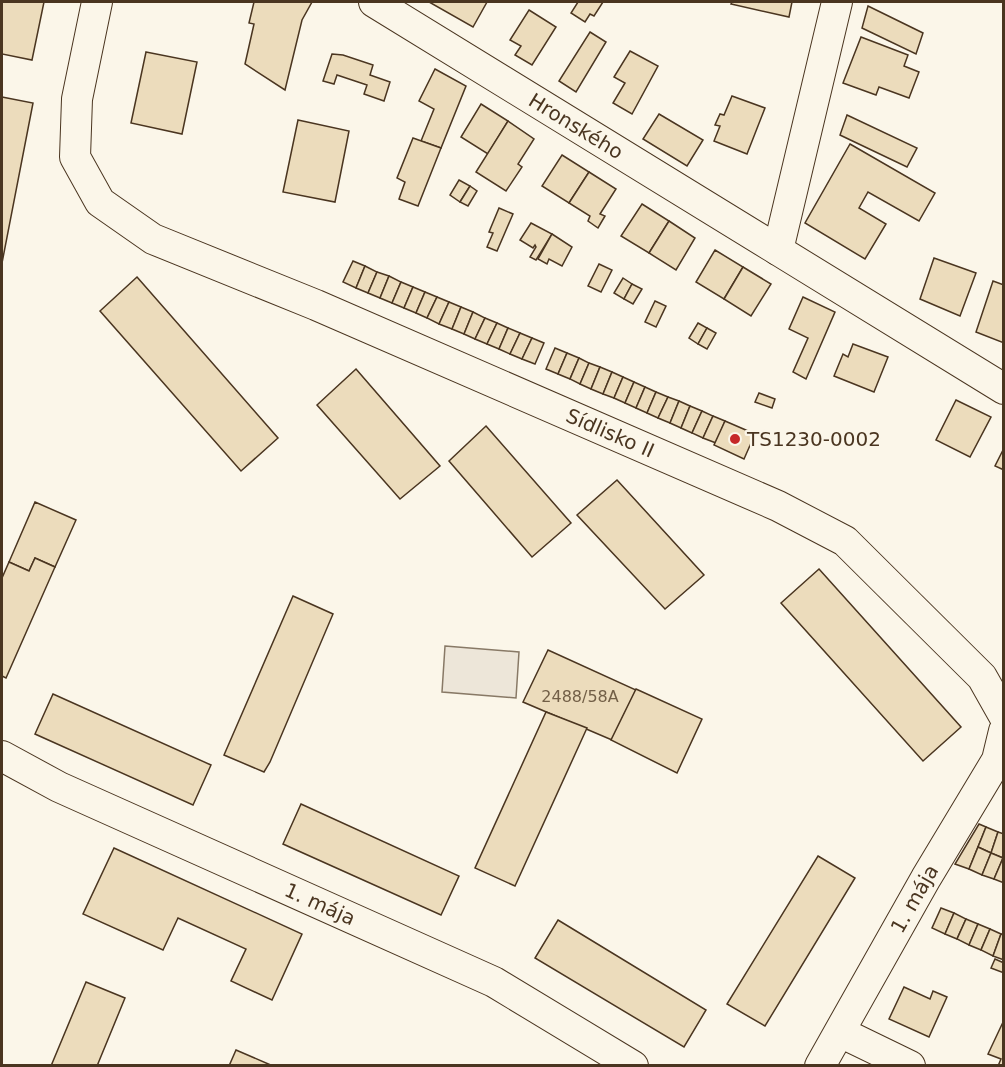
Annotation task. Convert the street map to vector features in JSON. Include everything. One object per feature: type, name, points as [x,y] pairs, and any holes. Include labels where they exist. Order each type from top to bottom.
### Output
[{"type":"street","name":"Sídlisko II","points":[[97,2],[77,99],[75,157],[100,202],[153,238],[316,305],[778,506],[845,541],[982,677],[1004,716]]},
{"type":"street","name":"Hronského","points":[[374,2],[1004,389]]},
{"type":"street","points":[[777,250],[837,2]]},
{"type":"street","name":"1. mája","points":[[820,1065],[996,760],[1004,731]]},
{"type":"street","name":"1. mája","points":[[2,756],[59,787],[494,982],[633,1065]]},
{"type":"street","points":[[840,1032],[910,1065]]},
{"type":"shaded area","points":[[445,646],[519,652],[516,698],[442,692]]},
{"type":"building","points":[[2,2],[44,2],[32,60],[2,54]]},
{"type":"building","points":[[254,2],[312,2],[302,20],[285,90],[245,64],[254,24],[249,23]]},
{"type":"building","points":[[429,2],[487,2],[473,27]]},
{"type":"building","points":[[578,2],[603,2],[594,16],[590,14],[585,22],[571,13]]},
{"type":"building","points":[[732,2],[792,2],[789,17],[731,4]]},
{"type":"building","points":[[868,6],[923,33],[916,54],[862,28]]},
{"type":"building","points":[[529,10],[556,27],[532,65],[515,55],[521,46],[510,40]]},
{"type":"building","points":[[590,32],[606,42],[576,92],[559,81]]},
{"type":"building","points":[[861,37],[908,55],[904,66],[919,72],[909,98],[879,87],[876,95],[843,83]]},
{"type":"building","points":[[630,51],[658,66],[632,114],[613,103],[625,83],[614,77]]},
{"type":"building","points":[[146,52],[197,62],[182,134],[131,123]]},
{"type":"building","points":[[332,54],[343,55],[373,65],[370,75],[390,82],[384,101],[364,94],[367,85],[337,75],[334,84],[323,81]]},
{"type":"building","points":[[435,69],[466,86],[441,148],[421,141],[434,109],[419,101]]},
{"type":"building","points":[[732,96],[765,108],[747,154],[714,141],[720,126],[715,125],[720,114],[724,115]]},
{"type":"building","points":[[2,97],[33,103],[2,263]]},
{"type":"building","points":[[481,104],[508,121],[488,154],[461,137]]},
{"type":"building","points":[[659,114],[703,140],[687,166],[643,139]]},
{"type":"building","points":[[847,115],[917,148],[907,167],[840,135]]},
{"type":"building","points":[[298,120],[349,131],[335,202],[283,192]]},
{"type":"building","points":[[508,121],[534,139],[518,164],[522,167],[506,191],[476,172]]},
{"type":"building","points":[[413,138],[441,148],[418,206],[399,199],[405,182],[397,178]]},
{"type":"building","points":[[850,144],[935,193],[919,221],[868,192],[859,208],[886,224],[865,259],[805,223]]},
{"type":"building","points":[[562,155],[589,172],[569,203],[542,186]]},
{"type":"building","points":[[589,172],[616,189],[600,214],[605,216],[598,228],[588,221],[590,216],[569,203]]},
{"type":"building","points":[[459,180],[470,186],[460,202],[450,195]]},
{"type":"building","points":[[470,186],[477,191],[468,206],[460,202]]},
{"type":"building","points":[[642,204],[669,221],[649,253],[621,236]]},
{"type":"building","points":[[499,208],[513,214],[497,251],[487,247],[493,233],[489,232]]},
{"type":"building","points":[[669,221],[695,238],[676,270],[649,253]]},
{"type":"building","points":[[531,223],[552,234],[536,260],[530,257],[535,245],[533,248],[520,240]]},
{"type":"building","points":[[552,234],[572,247],[562,266],[549,259],[547,264],[538,259]]},
{"type":"building","points":[[715,250],[743,267],[724,299],[696,282]]},
{"type":"building","points":[[934,258],[976,273],[960,316],[920,299]]},
{"type":"building","points":[[353,261],[365,266],[356,288],[343,282]]},
{"type":"building","points":[[599,264],[612,270],[601,292],[588,286]]},
{"type":"building","points":[[365,266],[377,272],[368,293],[356,288]]},
{"type":"building","points":[[743,267],[771,284],[751,316],[724,299]]},
{"type":"building","points":[[377,272],[389,276],[380,298],[368,293]]},
{"type":"building","points":[[389,276],[401,282],[392,303],[380,298]]},
{"type":"building","points":[[137,277],[278,438],[241,471],[100,311]]},
{"type":"building","points":[[623,278],[632,284],[624,299],[614,293]]},
{"type":"building","points":[[993,281],[1004,285],[1004,343],[976,332]]},
{"type":"building","points":[[401,282],[413,287],[404,308],[392,303]]},
{"type":"building","points":[[632,284],[642,289],[633,304],[624,299]]},
{"type":"building","points":[[413,287],[425,292],[416,313],[404,308]]},
{"type":"building","points":[[425,292],[437,297],[427,318],[416,313]]},
{"type":"building","points":[[437,297],[449,302],[439,324],[427,318]]},
{"type":"building","points":[[803,297],[835,312],[806,379],[793,372],[808,338],[789,329]]},
{"type":"building","points":[[655,301],[666,306],[656,327],[645,322]]},
{"type":"building","points":[[449,302],[461,307],[452,329],[439,324]]},
{"type":"building","points":[[461,307],[473,312],[464,334],[452,329]]},
{"type":"building","points":[[473,312],[485,318],[475,339],[464,334]]},
{"type":"building","points":[[485,318],[497,323],[487,344],[475,339]]},
{"type":"building","points":[[497,323],[508,328],[499,349],[487,344]]},
{"type":"building","points":[[698,323],[707,328],[698,344],[689,338]]},
{"type":"building","points":[[508,328],[520,333],[510,354],[499,349]]},
{"type":"building","points":[[707,328],[716,333],[707,349],[698,344]]},
{"type":"building","points":[[520,333],[532,338],[522,359],[510,354]]},
{"type":"building","points":[[532,338],[544,343],[535,364],[522,359]]},
{"type":"building","points":[[853,344],[888,357],[874,392],[834,376],[843,354],[848,357]]},
{"type":"building","points":[[555,348],[567,353],[558,374],[546,369]]},
{"type":"building","points":[[567,353],[579,358],[570,379],[558,374]]},
{"type":"building","points":[[579,358],[589,363],[580,384],[570,379]]},
{"type":"building","points":[[589,363],[600,367],[591,389],[580,384]]},
{"type":"building","points":[[600,367],[612,372],[603,394],[591,389]]},
{"type":"building","points":[[356,369],[440,466],[400,499],[317,405]]},
{"type":"building","points":[[612,372],[623,377],[614,398],[603,394]]},
{"type":"building","points":[[623,377],[634,382],[625,403],[614,398]]},
{"type":"building","points":[[634,382],[645,387],[636,408],[625,403]]},
{"type":"building","points":[[645,387],[656,392],[647,413],[636,408]]},
{"type":"building","points":[[656,392],[668,397],[658,418],[647,413]]},
{"type":"building","points":[[759,393],[775,399],[772,408],[755,402]]},
{"type":"building","points":[[668,397],[679,401],[670,423],[658,418]]},
{"type":"building","points":[[956,400],[991,417],[970,457],[936,440]]},
{"type":"building","points":[[679,401],[690,406],[681,428],[670,423]]},
{"type":"building","points":[[690,406],[702,411],[692,433],[681,428]]},
{"type":"building","points":[[702,411],[713,416],[703,438],[692,433]]},
{"type":"building","points":[[713,416],[725,421],[716,443],[703,438]]},
{"type":"building","name":"TS1230-0002","points":[[725,421],[755,434],[744,459],[714,445]]},
{"type":"building","points":[[486,426],[571,523],[532,557],[449,461]]},
{"type":"building","points":[[1004,448],[1004,470],[995,466]]},
{"type":"building","points":[[617,480],[704,575],[665,609],[577,515]]},
{"type":"building","points":[[35,502],[76,520],[55,567],[35,558],[29,571],[9,562]]},
{"type":"building","points":[[35,558],[55,567],[6,678],[2,676],[2,578],[9,562],[29,571]]},
{"type":"building","points":[[819,569],[961,727],[923,761],[781,603]]},
{"type":"building","points":[[293,596],[333,614],[264,772],[224,755]]},
{"type":"building","points":[[548,650],[636,690],[612,740],[523,702]]},
{"type":"building","points":[[636,689],[702,719],[677,773],[611,740]]},
{"type":"building","points":[[53,694],[211,765],[193,805],[35,734]]},
{"type":"building","points":[[546,712],[587,728],[515,886],[475,868]]},
{"type":"building","points":[[301,804],[459,876],[441,915],[283,844]]},
{"type":"building","points":[[979,824],[986,827],[969,869],[955,864]]},
{"type":"building","points":[[986,827],[998,832],[991,853],[978,847]]},
{"type":"building","points":[[998,832],[1004,834],[1003,858],[991,853]]},
{"type":"building","points":[[978,847],[991,853],[982,875],[969,869]]},
{"type":"building","points":[[114,848],[302,934],[272,1000],[231,981],[246,949],[178,918],[163,950],[83,914]]},
{"type":"building","points":[[991,853],[1003,858],[994,879],[982,875]]},
{"type":"building","points":[[818,856],[855,878],[765,1026],[727,1004]]},
{"type":"building","points":[[1004,858],[1004,883],[994,879]]},
{"type":"building","points":[[941,908],[954,913],[945,934],[932,928]]},
{"type":"building","points":[[954,913],[966,919],[957,939],[945,934]]},
{"type":"building","points":[[966,919],[978,924],[969,945],[957,939]]},
{"type":"building","points":[[558,920],[706,1010],[684,1047],[535,958]]},
{"type":"building","points":[[978,924],[990,929],[981,950],[969,945]]},
{"type":"building","points":[[990,929],[1001,934],[993,956],[981,950]]},
{"type":"building","points":[[1001,934],[1004,935],[1004,960],[993,956]]},
{"type":"building","points":[[995,959],[1004,963],[1004,973],[991,968]]},
{"type":"building","points":[[86,982],[125,998],[97,1066],[51,1066]]},
{"type":"building","points":[[904,987],[930,999],[933,991],[947,997],[929,1037],[889,1019]]},
{"type":"building","points":[[1004,1020],[1004,1066],[998,1066],[1001,1059],[988,1054]]},
{"type":"building","points":[[236,1050],[273,1066],[229,1066]]},
{"type":"place","name":"TS1230-0002","points":[[735,439]]}]
